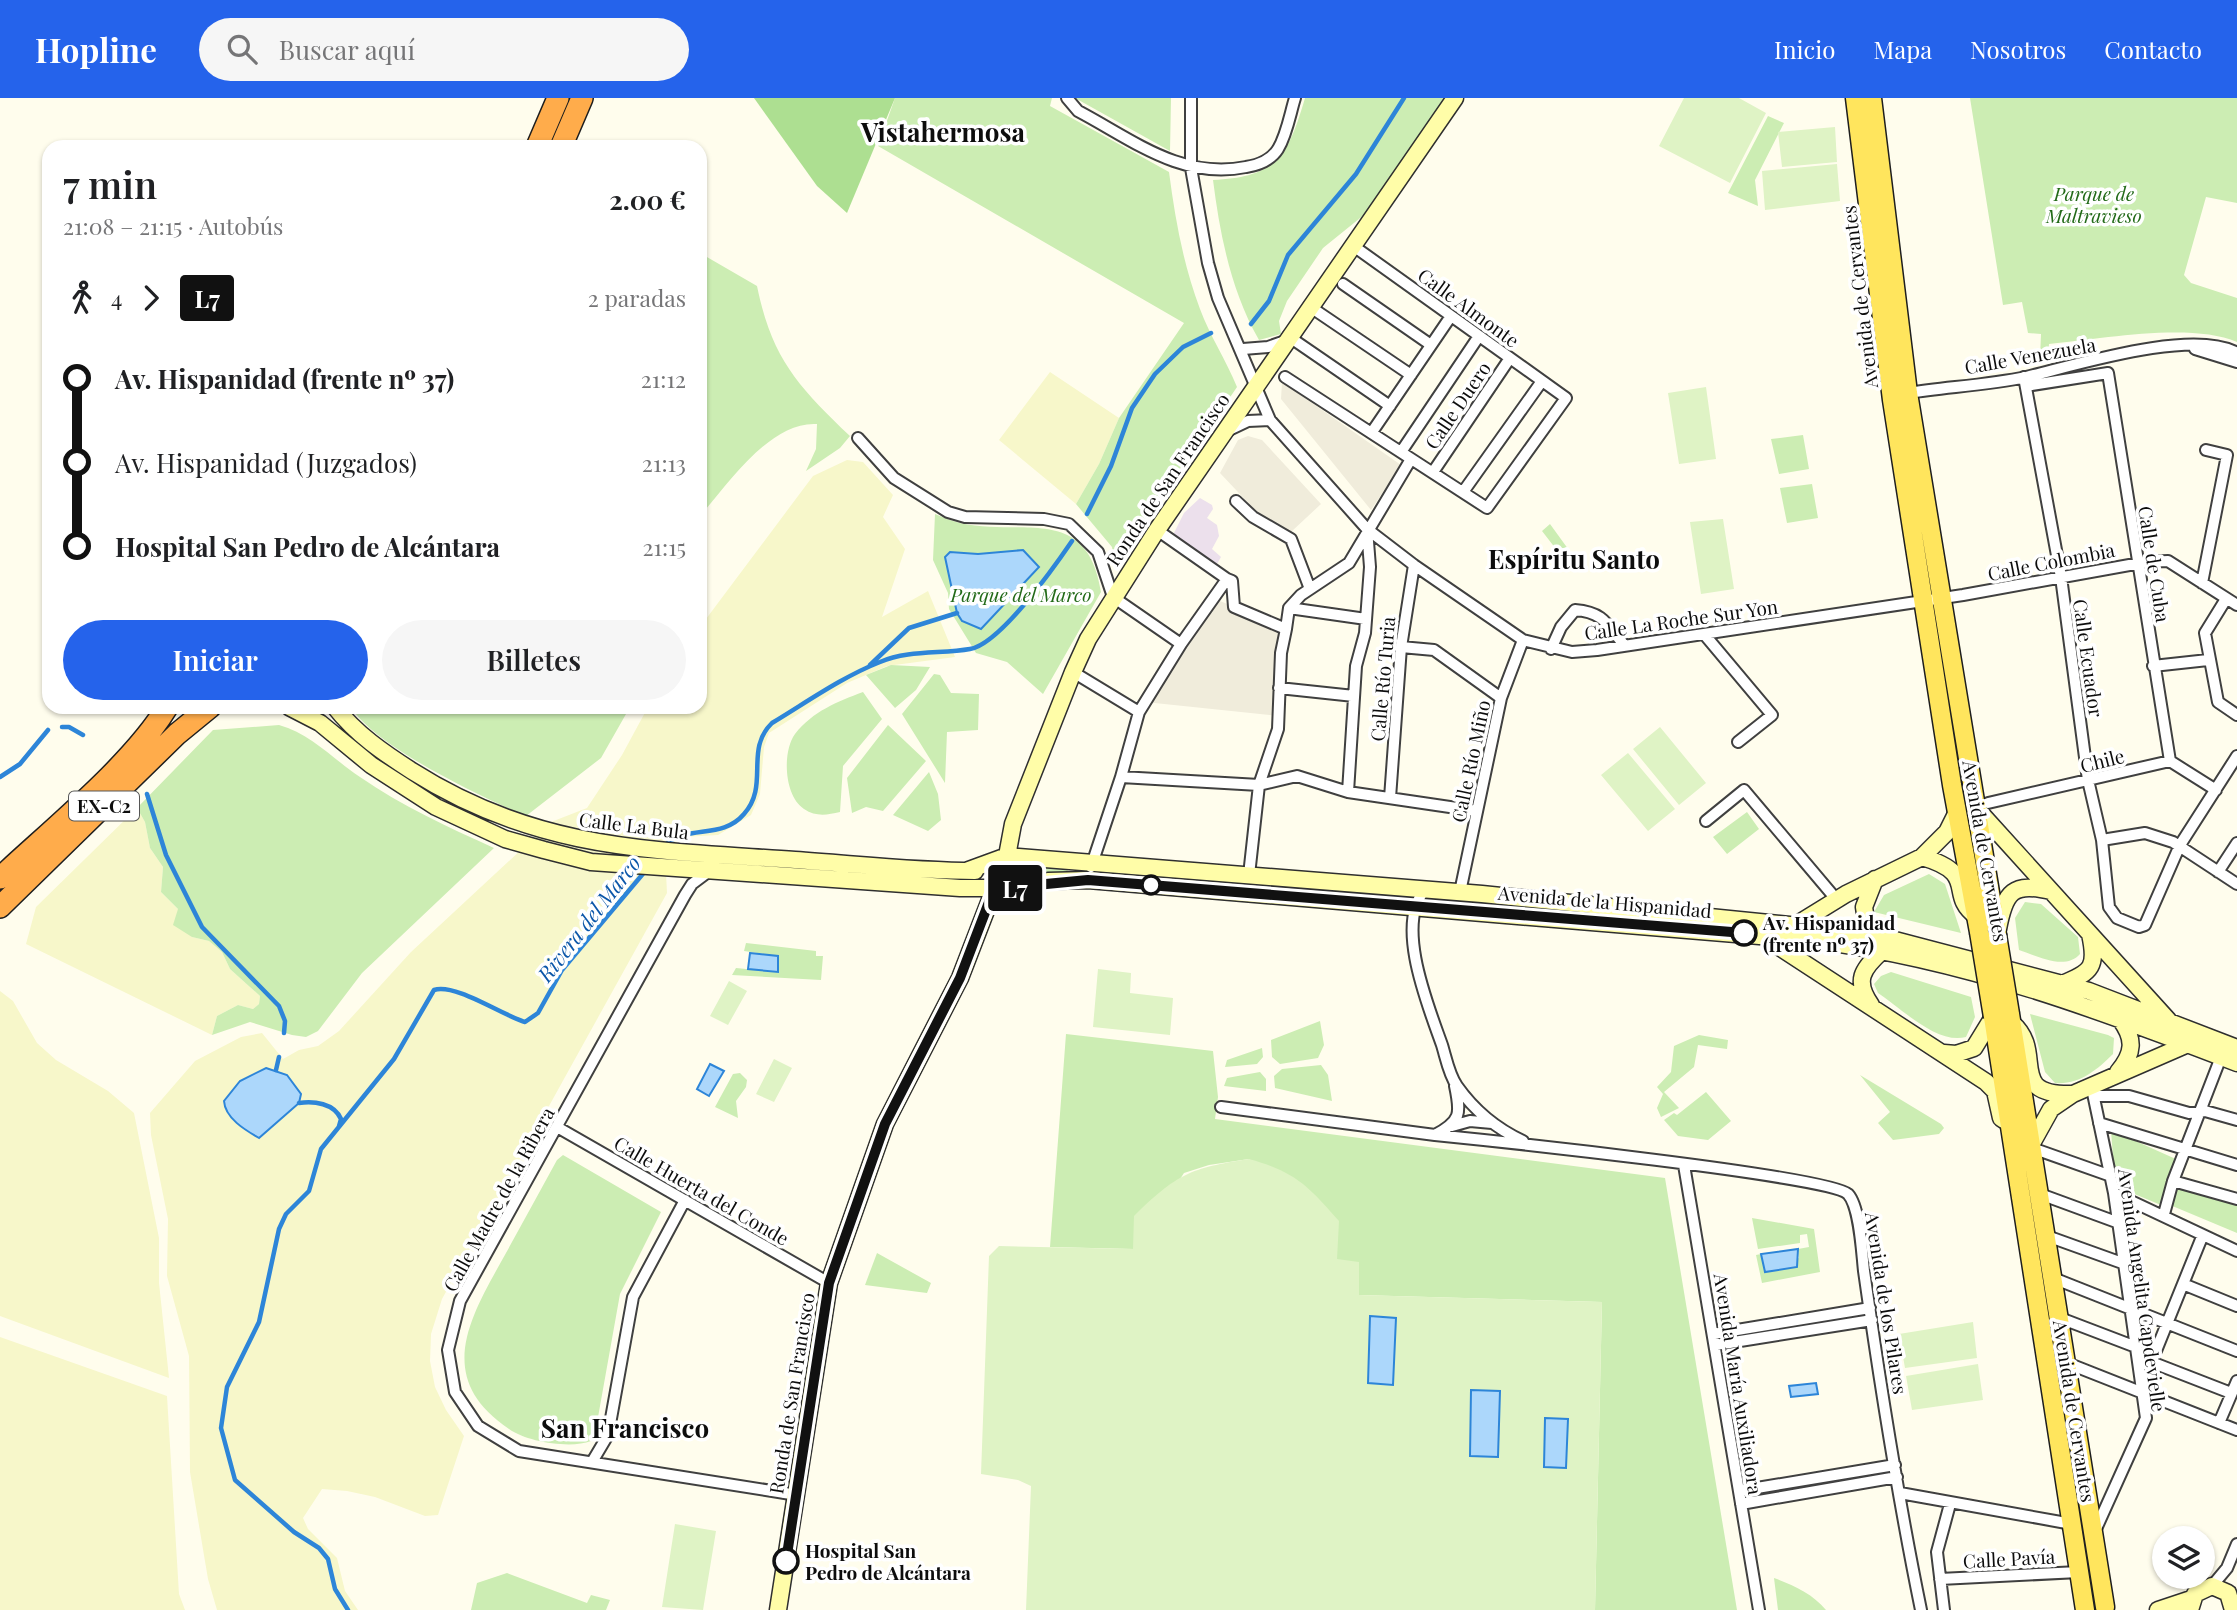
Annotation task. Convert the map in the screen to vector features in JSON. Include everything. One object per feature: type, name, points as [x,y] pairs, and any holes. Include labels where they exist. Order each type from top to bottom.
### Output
[{"type":"highway","points":[[540,140],[558,98]]},
{"type":"highway","points":[[564,140],[582,98]]},
{"type":"highway","name":"EX-C2","points":[[0,878],[107,776],[155,726],[163,714]]},
{"type":"highway","name":"EX-C2","points":[[0,907],[201,714]]},
{"type":"main road","name":"Ronda de San Francisco","points":[[778,1610],[829,1283],[885,1124],[960,978],[990,884],[1073,672],[1088,639],[1157,530],[1455,98]]},
{"type":"main road","name":"Avenida de Cervantes","points":[[1855,98],[1892,400],[1934,599],[1982,805],[1984,928]]},
{"type":"main road","name":"Avenida de Cervantes","points":[[1871,98],[1934,599],[1957,812],[2005,1018],[2031,1146],[2108,1608]]},
{"type":"main road","name":"Calle La Bula","points":[[303,714],[320,723],[403,786],[468,822],[505,839],[591,862],[960,888],[990,884]]},
{"type":"main road","name":"Calle La Bula","points":[[340,714],[390,757],[433,784],[487,811],[536,830],[577,840],[677,852],[966,871],[990,884]]},
{"type":"main road","points":[[1982,805],[2051,891],[2170,1021]]},
{"type":"main road","points":[[1799,923],[1875,879],[1922,858],[1947,832],[1957,812]]},
{"type":"main road","name":"Calle La Bula","points":[[966,871],[1001,857]]},
{"type":"main road","name":"Avenida de la Hispanidad","points":[[1001,857],[1460,892],[1799,923],[1868,933],[2062,984],[2170,1021],[2237,1048]]},
{"type":"main road","points":[[1922,858],[1952,869],[1960,880],[1965,906],[1984,928],[2017,888],[2029,886],[2051,891]]},
{"type":"main road","points":[[1868,933],[1864,907],[1875,879]]},
{"type":"main road","name":"Avenida de la Hispanidad","points":[[990,884],[1088,880],[1762,935],[1882,951],[2026,988],[2120,1019],[2237,1063]]},
{"type":"main road","points":[[960,888],[981,913]]},
{"type":"main road","points":[[2062,984],[2091,968],[2095,956],[2090,931]]},
{"type":"main road","points":[[1762,935],[1992,1086],[2001,1118],[2008,1122]]},
{"type":"main road","points":[[1875,1010],[1864,993],[1860,977],[1862,970],[1882,951]]},
{"type":"main road","name":"Avenida de Cervantes","points":[[2005,1018],[2008,1122],[2086,1610]]},
{"type":"main road","points":[[1943,1053],[1962,1053],[1974,1048],[2005,1018],[2023,1036],[2034,1083],[2040,1090],[2049,1094],[2073,1094],[2093,1090],[2117,1072],[2188,1044]]},
{"type":"main road","points":[[2117,1072],[2130,1055],[2132,1041],[2120,1019]]},
{"type":"main road","points":[[2031,1146],[2051,1109],[2073,1094]]},
{"type":"main road","points":[[2215,1588],[2233,1603]]},
{"type":"main road","points":[[2158,1610],[2191,1604],[2201,1589]]},
{"type":"main road","points":[[2086,1610],[2108,1608]]},
{"type":"street","points":[[1067,98],[1078,111],[1191,168],[1207,171],[1240,168],[1269,159],[1278,150],[1295,98]]},
{"type":"street","name":"Calle La Roche Sur Yon","points":[[1191,98],[1191,168],[1208,263],[1219,298],[1243,349],[1270,420],[1367,529],[1413,565],[1523,640],[1572,652],[1934,599]]},
{"type":"street","name":"Calle Almonte","points":[[1352,245],[1566,398],[1487,508],[1463,492]]},
{"type":"street","points":[[1343,284],[1431,345]]},
{"type":"street","points":[[1310,306],[1411,375]]},
{"type":"street","points":[[1372,432],[1451,316]]},
{"type":"street","points":[[1401,452],[1479,336]]},
{"type":"street","points":[[1243,349],[1268,347],[1287,339],[1390,406]]},
{"type":"street","name":"Calle Venezuela","points":[[1908,393],[2025,382],[2157,348],[2197,342],[2214,344],[2237,353]]},
{"type":"street","name":"Calle Venezuela","points":[[2157,348],[2207,351],[2237,362]]},
{"type":"street","name":"Calle Duero","points":[[1433,472],[1510,358]]},
{"type":"street","name":"Calle de Cuba","points":[[2025,382],[2108,373],[2170,761]]},
{"type":"street","points":[[1285,377],[1463,492],[1542,381]]},
{"type":"street","name":"Calle Ecuador","points":[[2025,382],[2061,577],[2088,780],[2102,840],[2109,907],[2117,918],[2139,927],[2151,915],[2180,845]]},
{"type":"street","points":[[1224,432],[1248,421],[1270,420]]},
{"type":"street","points":[[861,442],[894,478],[948,512],[965,517],[1044,519],[1069,524],[1098,552],[1113,597],[1181,643]]},
{"type":"street","points":[[2202,583],[2227,455],[2206,450]]},
{"type":"street","points":[[1249,875],[1259,785],[1278,729],[1280,653],[1289,608],[1310,589],[1349,563],[1367,529],[1412,459]]},
{"type":"street","points":[[1236,501],[1253,517],[1291,540],[1310,589]]},
{"type":"street","points":[[1348,792],[1356,666],[1366,619],[1370,567],[1367,529]]},
{"type":"street","points":[[1157,530],[1232,581],[1234,607],[1286,629]]},
{"type":"street","name":"Calle Colombia","points":[[1934,599],[2137,563],[2168,561],[2237,605]]},
{"type":"street","name":"Calle Río Turia","points":[[1390,797],[1401,647],[1413,565]]},
{"type":"street","points":[[1088,880],[1139,712],[1181,643],[1227,579]]},
{"type":"street","points":[[2227,599],[2205,633],[2218,702],[2237,715]]},
{"type":"street","points":[[1289,608],[1366,619]]},
{"type":"street","points":[[1551,649],[1561,627],[1575,610],[1593,612],[1605,620],[1624,645]]},
{"type":"street","points":[[1704,634],[1772,715],[1738,742]]},
{"type":"street","name":"Calle Río Miño","points":[[1460,892],[1501,698],[1523,640]]},
{"type":"street","points":[[1401,647],[1434,650],[1501,698]]},
{"type":"street","points":[[2153,666],[2208,660]]},
{"type":"street","points":[[1073,672],[1139,712]]},
{"type":"street","points":[[1279,688],[1354,696]]},
{"type":"street","points":[[2180,845],[2237,756]]},
{"type":"street","points":[[2170,761],[2216,790]]},
{"type":"street","name":"Chile","points":[[1982,805],[2170,761]]},
{"type":"street","points":[[1121,777],[1259,785],[1297,776],[1348,792],[1477,811]]},
{"type":"street","points":[[1706,821],[1744,790],[1836,900]]},
{"type":"street","points":[[2102,840],[2145,833],[2180,845],[2237,884]]},
{"type":"street","points":[[2218,872],[2237,843]]},
{"type":"street","name":"Calle Madre de la Ribera","points":[[708,872],[688,891],[460,1301],[448,1350],[455,1392],[478,1426],[519,1451],[797,1495]]},
{"type":"street","points":[[1425,890],[1417,899],[1413,950],[1424,999],[1455,1083],[1458,1116],[1452,1126]]},
{"type":"street","points":[[2164,1214],[2173,1181],[2221,1056]]},
{"type":"street","points":[[1455,1083],[1476,1109],[1494,1124],[1532,1145]]},
{"type":"street","points":[[2093,1090],[2129,1096],[2189,1113],[2200,1111],[2237,1120]]},
{"type":"street","name":"Avenida Angelita Capdevielle","points":[[2093,1090],[2119,1223],[2146,1418],[2094,1534]]},
{"type":"street","name":"Avenida de los Pilares","points":[[1221,1107],[1532,1145],[1839,1188],[1848,1195],[1857,1219],[1895,1465],[1921,1610]]},
{"type":"street","points":[[1462,1138],[1475,1129],[1478,1121],[1476,1109]]},
{"type":"street","points":[[1435,1135],[1452,1126],[1478,1121],[1494,1124]]},
{"type":"street","points":[[2099,1123],[2237,1165]]},
{"type":"street","name":"Calle Huerta del Conde","points":[[556,1127],[829,1283]]},
{"type":"street","points":[[2031,1146],[2111,1176]]},
{"type":"street","name":"Avenida María Auxiliadora","points":[[1684,1165],[1759,1610]]},
{"type":"street","points":[[2173,1181],[2237,1199]]},
{"type":"street","points":[[2114,1193],[2164,1214],[2202,1237],[2237,1251]]},
{"type":"street","points":[[2040,1194],[2119,1223]]},
{"type":"street","points":[[593,1462],[608,1435],[633,1297],[685,1200]]},
{"type":"street","points":[[2047,1236],[2125,1264]]},
{"type":"street","points":[[2151,1363],[2202,1237]]},
{"type":"street","points":[[2053,1279],[2237,1351]]},
{"type":"street","points":[[2183,1284],[2237,1306]]},
{"type":"street","points":[[1714,1339],[1870,1308]]},
{"type":"street","points":[[2060,1318],[2137,1352],[2151,1363],[2231,1393]]},
{"type":"street","points":[[1714,1339],[1872,1320]]},
{"type":"street","points":[[2067,1363],[2237,1430]]},
{"type":"street","points":[[2219,1423],[2237,1381]]},
{"type":"street","points":[[1739,1491],[1895,1465]]},
{"type":"street","points":[[1741,1504],[1898,1477]]},
{"type":"street","points":[[1900,1493],[2072,1524]]},
{"type":"street","points":[[1944,1610],[1937,1552],[1950,1504]]},
{"type":"street","points":[[2215,1582],[2227,1568],[2237,1544]]},
{"type":"street","points":[[2227,1568],[2233,1603]]},
{"type":"street","name":"Calle Pavía","points":[[1940,1579],[2079,1572]]},
{"type":"shaded area","points":[[1282,382],[1401,465],[1371,510],[1281,399]]},
{"type":"shaded area","points":[[1248,436],[1262,440],[1321,504],[1291,532],[1270,526],[1220,473],[1238,440]]},
{"type":"shaded area","points":[[1200,498],[1212,505],[1213,509],[1207,518],[1217,525],[1219,536],[1212,549],[1221,557],[1214,569],[1171,539],[1184,513]]},
{"type":"shaded area","points":[[1213,598],[1286,629],[1278,716],[1145,702]]},
{"type":"green space","points":[[754,98],[895,98],[847,213],[817,186]]},
{"type":"green space","points":[[895,98],[1052,98],[1050,106],[1169,172],[1180,241],[1194,292],[1237,387],[1119,561],[1114,559],[1112,547],[1076,504],[1099,464],[1119,418],[1184,323],[878,146]]},
{"type":"green space","points":[[1075,98],[1171,98],[1170,151]]},
{"type":"green space","points":[[1305,98],[1447,98],[1370,210],[1323,248],[1287,301],[1279,321],[1281,334],[1259,340],[1241,302],[1228,262],[1213,180],[1252,174],[1277,160],[1292,135]]},
{"type":"green space","points":[[1684,98],[1739,98],[1766,113],[1730,183],[1659,146]]},
{"type":"green space","name":"Parque de Maltravieso","points":[[1970,98],[2237,98],[2237,203],[2206,197],[2184,275],[2191,283],[2237,298],[2237,342],[2195,333],[2119,336],[2049,344],[2048,358],[2040,359],[2041,334],[2028,333],[2022,302],[2003,305]]},
{"type":"green space","points":[[1768,116],[1784,123],[1755,180],[1758,206],[1728,193]]},
{"type":"green space","points":[[1835,127],[1837,162],[1782,167],[1778,132]]},
{"type":"green space","points":[[1837,164],[1840,201],[1765,210],[1762,171]]},
{"type":"green space","points":[[707,257],[757,286],[771,333],[790,370],[816,402],[850,436],[840,448],[806,471],[816,449],[817,424],[800,426],[767,443],[737,472],[707,508]]},
{"type":"green space","points":[[1050,372],[1119,418],[1099,464],[1076,504],[999,440]]},
{"type":"green space","points":[[1706,387],[1716,459],[1679,464],[1668,393]]},
{"type":"green space","points":[[1803,435],[1809,469],[1779,474],[1771,439]]},
{"type":"green space","points":[[847,460],[863,462],[893,495],[883,517],[905,549],[882,617],[928,591],[955,657],[887,666],[847,683],[769,733],[764,747],[760,794],[751,815],[718,835],[682,837],[665,854],[667,893],[442,1299],[431,1334],[430,1361],[435,1387],[446,1410],[464,1436],[438,1515],[425,1516],[375,1497],[322,1489],[303,1518],[308,1529],[337,1558],[345,1591],[358,1610],[217,1610],[208,1579],[190,1472],[189,1356],[167,1276],[168,1219],[151,1135],[150,1113],[195,1061],[241,1037],[262,1033],[283,1059],[299,1050],[318,1046],[339,1031],[411,952],[551,822],[587,808],[622,755],[644,714],[707,714],[707,618],[813,476]]},
{"type":"green space","points":[[1812,484],[1818,518],[1787,523],[1780,488]]},
{"type":"green space","name":"Parque del Marco","points":[[935,514],[960,523],[1048,529],[1067,535],[1082,546],[1093,564],[1101,592],[1043,694],[1007,662],[976,653],[949,609],[948,593],[933,560]]},
{"type":"green space","points":[[1723,519],[1734,589],[1701,594],[1690,522]]},
{"type":"green space","points":[[1550,524],[1579,564],[1573,571],[1542,531]]},
{"type":"green space","points":[[891,665],[930,667],[916,690],[895,708],[866,675]]},
{"type":"green space","points":[[934,674],[940,675],[951,693],[979,694],[978,730],[947,732],[945,783],[902,714]]},
{"type":"green space","points":[[863,692],[882,719],[843,766],[840,812],[822,815],[808,812],[797,803],[789,784],[787,762],[791,742],[802,726],[818,713]]},
{"type":"green space","points":[[357,714],[626,714],[601,758],[526,816],[483,797],[405,754]]},
{"type":"green space","points":[[279,725],[312,741],[392,797],[494,848],[362,973],[318,1031],[306,1037],[250,1022],[212,1035],[217,1016],[238,1005],[253,1009],[259,1004],[260,996],[230,969],[222,952],[209,941],[192,937],[173,925],[178,909],[161,892],[163,867],[150,848],[145,822],[137,808],[213,730]]},
{"type":"green space","points":[[888,725],[926,761],[883,811],[866,807],[852,813],[847,778]]},
{"type":"green space","points":[[1660,727],[1706,783],[1679,805],[1633,749]]},
{"type":"green space","points":[[1628,753],[1675,809],[1648,831],[1601,775]]},
{"type":"green space","points":[[929,772],[938,794],[941,820],[928,831],[893,815]]},
{"type":"green space","points":[[137,808],[145,822],[150,848],[163,867],[161,892],[178,909],[192,937],[209,941],[222,952],[230,969],[260,996],[259,1004],[253,1009],[238,1005],[217,1016],[212,1035],[26,944],[36,907]]},
{"type":"green space","points":[[1747,812],[1759,829],[1727,854],[1713,837]]},
{"type":"green space","points":[[1024,865],[1069,868],[1067,872],[1021,878]]},
{"type":"green space","points":[[1929,874],[1945,884],[1961,933],[1874,912],[1884,895]]},
{"type":"green space","points":[[2025,902],[2041,904],[2078,937],[2080,954],[2074,959],[2059,962],[2019,950],[2015,918]]},
{"type":"green space","points":[[746,943],[816,951],[816,956],[823,956],[821,980],[732,975],[736,968],[778,972],[778,956],[744,951]]},
{"type":"green space","points":[[1098,969],[1131,973],[1130,993],[1173,998],[1170,1035],[1093,1027]]},
{"type":"green space","points":[[1891,972],[1971,997],[1975,1017],[1966,1037],[1943,1036],[1931,1031],[1878,993],[1874,984],[1881,976]]},
{"type":"green space","points":[[729,981],[747,991],[728,1025],[710,1016]]},
{"type":"green space","points":[[0,991],[13,1001],[37,1043],[56,1060],[108,1091],[134,1113],[159,1238],[159,1283],[169,1378],[0,1316]]},
{"type":"green space","points":[[2030,1014],[2108,1035],[2114,1038],[2113,1054],[2080,1079],[2055,1083],[2045,1072]]},
{"type":"green space","points":[[1320,1021],[1324,1045],[1318,1058],[1280,1064],[1272,1057],[1271,1040]]},
{"type":"green space","points":[[1066,1034],[1213,1051],[1218,1097],[1215,1119],[1665,1178],[1737,1610],[1595,1610],[1602,1302],[1359,1295],[1337,1259],[1249,1159],[1209,1165],[1184,1173],[1134,1249],[1050,1247]]},
{"type":"green space","points":[[1699,1035],[1728,1040],[1727,1049],[1698,1045],[1694,1067],[1664,1092],[1679,1108],[1661,1117],[1657,1108],[1663,1094],[1657,1087],[1671,1072],[1674,1046]]},
{"type":"green space","points":[[1262,1048],[1263,1057],[1257,1064],[1225,1067],[1227,1060]]},
{"type":"green space","points":[[774,1059],[792,1068],[774,1102],[756,1094]]},
{"type":"green space","points":[[1321,1065],[1328,1075],[1332,1101],[1275,1088],[1274,1076],[1282,1069]]},
{"type":"green space","points":[[1260,1072],[1266,1079],[1266,1091],[1224,1086],[1227,1078]]},
{"type":"green space","points":[[740,1073],[747,1080],[746,1087],[736,1101],[738,1118],[715,1107],[733,1074]]},
{"type":"green space","points":[[1860,1075],[1944,1128],[1939,1134],[1893,1140],[1878,1123],[1890,1112]]},
{"type":"green space","points":[[1706,1092],[1731,1121],[1708,1140],[1678,1136],[1664,1120],[1674,1113],[1677,1115]]},
{"type":"green space","points":[[2111,1130],[2178,1160],[2161,1205],[2115,1186]]},
{"type":"green space","points":[[563,1155],[661,1212],[620,1294],[595,1434],[591,1441],[572,1444],[538,1441],[509,1429],[485,1409],[471,1388],[465,1367],[471,1323],[481,1300],[557,1160]]},
{"type":"green space","points":[[1249,1159],[1290,1175],[1318,1198],[1339,1221],[1337,1259],[1359,1262],[1359,1295],[1602,1302],[1595,1610],[1026,1610],[1031,1486],[1018,1480],[981,1474],[989,1256],[999,1246],[1133,1249],[1134,1216],[1162,1191],[1198,1170]]},
{"type":"green space","points":[[2178,1185],[2237,1204],[2237,1233],[2170,1205]]},
{"type":"green space","points":[[1752,1218],[1814,1229],[1820,1272],[1762,1283],[1756,1255],[1761,1254],[1766,1272],[1797,1266],[1795,1260],[1799,1258],[1798,1249],[1809,1247],[1807,1234],[1800,1235],[1800,1243],[1758,1249]]},
{"type":"green space","points":[[877,1253],[931,1283],[927,1293],[865,1285]]},
{"type":"green space","points":[[1973,1322],[1977,1358],[1905,1368],[1899,1334]]},
{"type":"green space","points":[[0,1337],[167,1396],[179,1594],[185,1610],[0,1610]]},
{"type":"green space","points":[[1978,1364],[1983,1400],[1912,1410],[1906,1376]]},
{"type":"green space","points":[[675,1524],[716,1531],[703,1610],[662,1607]]},
{"type":"green space","points":[[507,1573],[587,1603],[591,1595],[610,1600],[606,1610],[471,1610],[477,1583]]},
{"type":"green space","points":[[1774,1578],[1815,1599],[1826,1610],[1778,1610]]},
{"type":"water","points":[[1023,550],[1039,567],[981,629],[962,621],[957,613],[945,557],[950,552],[978,554]]},
{"type":"water","points":[[750,953],[778,956],[778,972],[748,969]]},
{"type":"water","points":[[710,1064],[724,1071],[709,1096],[697,1089]]},
{"type":"water","points":[[266,1068],[287,1075],[301,1094],[299,1103],[259,1138],[232,1118],[224,1101],[240,1081]]},
{"type":"water","points":[[1798,1249],[1797,1267],[1765,1272],[1761,1254]]},
{"type":"water","points":[[1370,1316],[1396,1318],[1393,1385],[1368,1383]]},
{"type":"water","points":[[1816,1383],[1818,1394],[1791,1397],[1789,1386]]},
{"type":"water","points":[[1471,1390],[1500,1391],[1498,1457],[1470,1456]]},
{"type":"water","points":[[1545,1418],[1568,1419],[1566,1468],[1544,1467]]},
{"type":"waterway","name":"Rivera del Marco","points":[[1251,324],[1269,301],[1288,255],[1356,174],[1404,98]]},
{"type":"waterway","name":"Rivera del Marco","points":[[1087,514],[1111,466],[1132,408],[1155,374],[1183,347],[1211,333]]},
{"type":"waterway","name":"Rivera del Marco","points":[[665,845],[684,835],[726,827],[744,814],[752,803],[755,791],[759,745],[772,723],[838,682],[880,662],[913,654],[959,651],[982,644],[996,634],[1026,603],[1072,541]]},
{"type":"waterway","name":"Rivera del Marco","points":[[870,665],[909,628],[957,613]]},
{"type":"waterway","points":[[62,727],[69,727],[83,735]]},
{"type":"waterway","points":[[0,777],[20,764],[48,730]]},
{"type":"waterway","points":[[147,794],[166,855],[202,927],[279,1006],[285,1021],[284,1033]]},
{"type":"waterway","name":"Rivera del Marco","points":[[348,1610],[335,1589],[328,1559],[319,1548],[294,1532],[235,1480],[221,1428],[227,1387],[259,1322],[279,1229],[286,1214],[309,1191],[321,1149],[394,1059],[434,990],[443,989],[466,995],[525,1022],[538,1013],[562,970],[647,869]]},
{"type":"waterway","points":[[276,1070],[279,1057]]},
{"type":"waterway","points":[[299,1103],[311,1102],[329,1106],[341,1119],[339,1126]]},
{"type":"bus line","name":"L7","points":[[786,1561],[829,1283],[885,1124],[960,978],[994,889],[1048,881],[1088,880],[1744,933]]},
{"type":"place","name":"Av. Hispanidad (frente nº 37)","points":[[1744,933]]},
{"type":"place","name":"Hospital San Pedro de Alcántara","points":[[786,1561]]},
{"type":"district","name":"Vistahermosa","points":[[943,131]]},
{"type":"district","name":"Espíritu Santo","points":[[1574,558]]},
{"type":"district","name":"San Francisco","points":[[625,1427]]}]
